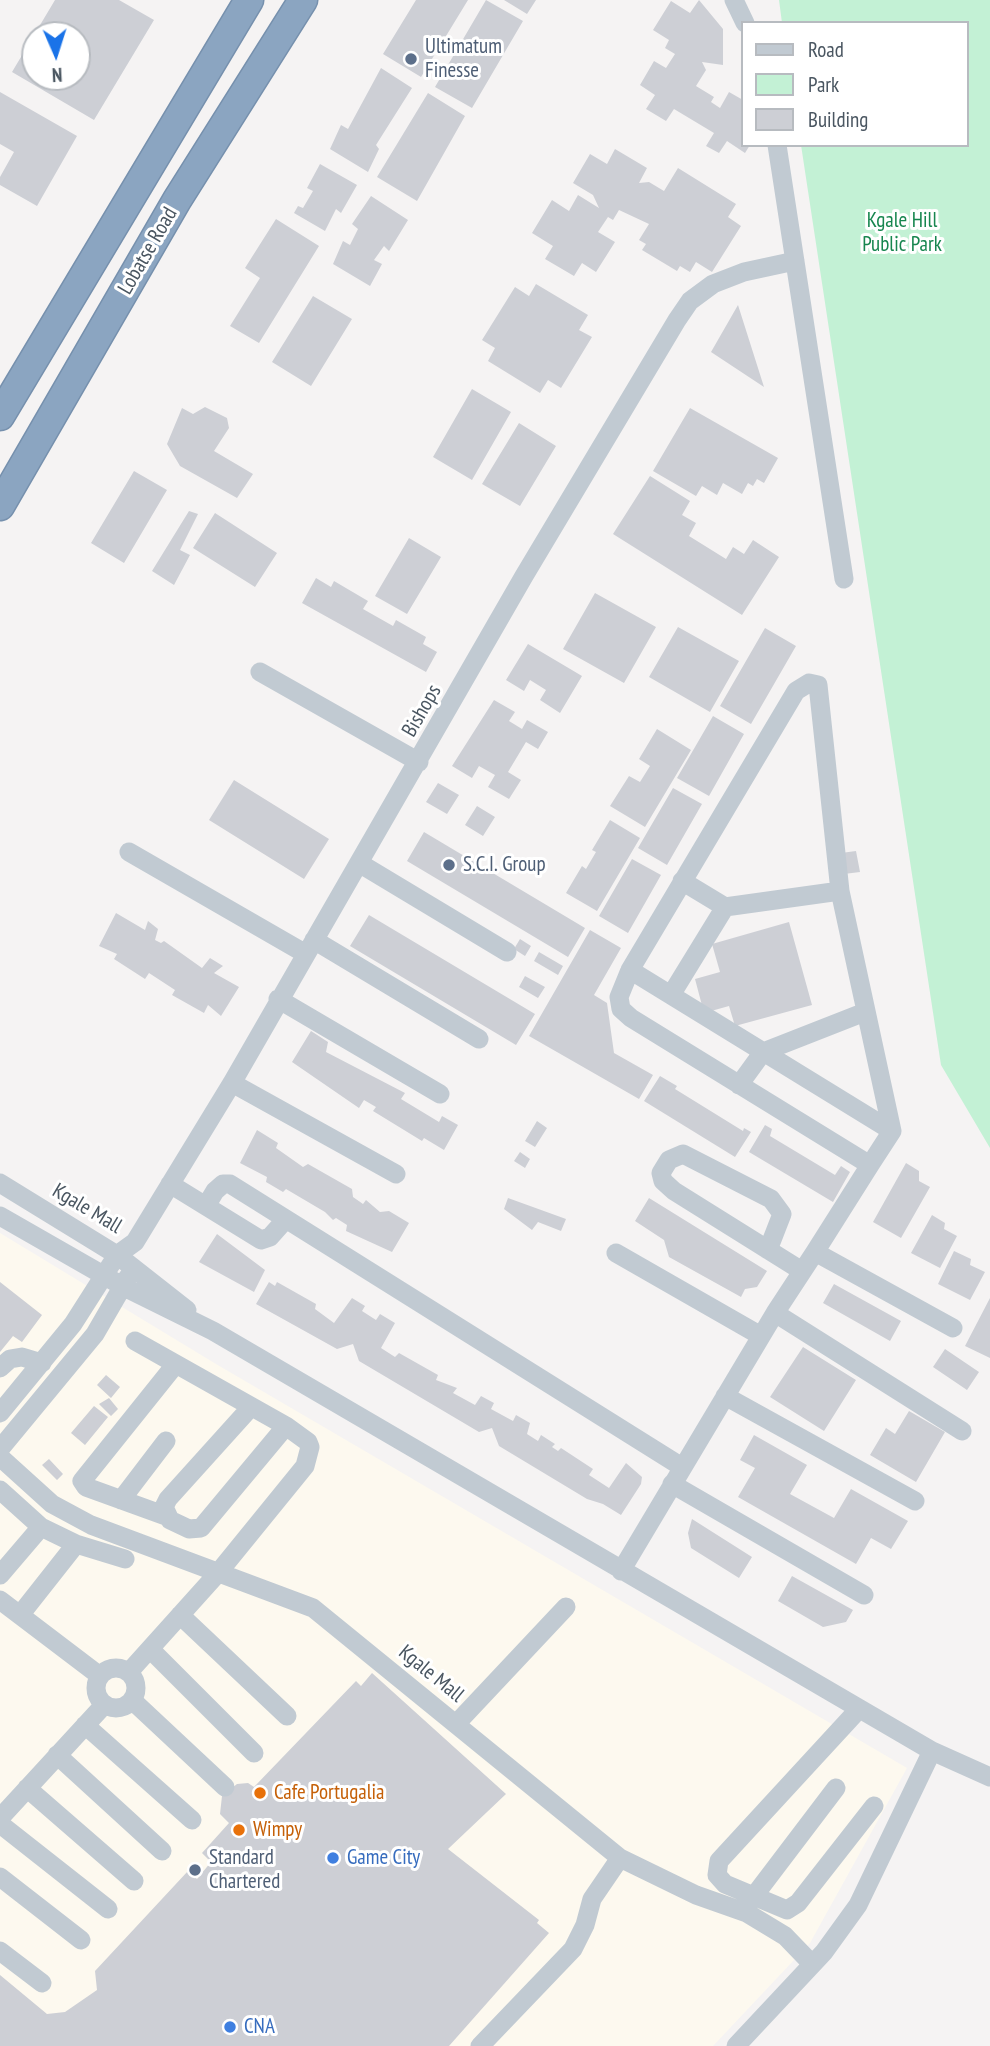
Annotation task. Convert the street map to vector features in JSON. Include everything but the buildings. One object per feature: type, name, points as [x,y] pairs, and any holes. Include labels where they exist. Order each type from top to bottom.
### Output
[{"type":"highway","name":"Lobatse Road","points":[[0,416],[248,0]]},
{"type":"highway","name":"Lobatse Road","points":[[0,506],[177,200],[303,0]]},
{"type":"street","points":[[734,0],[744,21]]},
{"type":"street","points":[[777,147],[844,579]]},
{"type":"street","name":"Bishops","points":[[125,1260],[232,1083],[278,999],[419,762],[531,565],[690,301],[713,284],[744,272],[795,261]]},
{"type":"street","points":[[260,672],[419,762]]},
{"type":"street","points":[[621,1571],[775,1313],[892,1131],[839,891],[818,685],[808,683],[796,691],[630,970],[619,997],[621,1009],[631,1018],[870,1165]]},
{"type":"street","points":[[129,852],[479,1038]]},
{"type":"street","points":[[359,863],[507,951]]},
{"type":"street","points":[[682,881],[725,907],[839,891]]},
{"type":"street","points":[[671,995],[725,907]]},
{"type":"street","points":[[630,970],[892,1131]]},
{"type":"street","points":[[278,999],[440,1094]]},
{"type":"street","points":[[739,1085],[763,1052],[865,1012]]},
{"type":"street","points":[[232,1083],[396,1174]]},
{"type":"street","points":[[768,1250],[782,1214],[771,1199],[683,1154],[669,1160],[662,1174],[663,1181],[674,1191],[768,1250],[802,1271]]},
{"type":"street","name":"Kgale Mall","points":[[0,1183],[125,1260],[213,1331]]},
{"type":"street","points":[[170,1184],[261,1240],[270,1237],[286,1219]]},
{"type":"street","points":[[206,1206],[215,1191],[223,1184],[230,1184],[682,1467]]},
{"type":"street","name":"Kgale Mall","points":[[0,1216],[103,1276],[213,1331],[932,1751],[990,1777]]},
{"type":"street","points":[[815,1252],[953,1328]]},
{"type":"street","points":[[616,1253],[761,1336]]},
{"type":"street","points":[[0,1413],[74,1324],[103,1276],[125,1260]]},
{"type":"street","points":[[0,1449],[95,1334],[124,1287],[125,1260]]},
{"type":"street","points":[[775,1313],[962,1431]]},
{"type":"street","points":[[129,1672],[218,1573],[305,1466],[310,1447],[308,1441],[286,1426],[135,1341]]},
{"type":"street","points":[[0,1368],[10,1359],[22,1357],[43,1363]]},
{"type":"street","points":[[175,1365],[82,1482],[86,1487],[166,1516],[189,1529],[201,1528],[286,1426]]},
{"type":"street","points":[[725,1396],[915,1501]]},
{"type":"street","points":[[166,1516],[164,1507],[168,1499],[251,1407]]},
{"type":"street","points":[[121,1500],[166,1441]]},
{"type":"street","name":"Kgale Mall","points":[[0,1457],[62,1509],[91,1525],[313,1608],[620,1858],[696,1895],[747,1913],[785,1936],[811,1964]]},
{"type":"street","points":[[672,1484],[864,1595]]},
{"type":"street","points":[[3,1497],[41,1527],[76,1544],[125,1559]]},
{"type":"street","points":[[0,1575],[41,1527]]},
{"type":"street","points":[[20,1615],[76,1544]]},
{"type":"street","points":[[0,1600],[100,1676]]},
{"type":"street","points":[[456,1724],[566,1606]]},
{"type":"street","points":[[180,1615],[287,1716]]},
{"type":"street","points":[[150,1649],[254,1753]]},
{"type":"street","points":[[113,1668],[129,1672],[137,1686],[133,1701],[119,1709],[104,1705],[96,1691],[100,1676],[113,1668]]},
{"type":"street","points":[[133,1701],[225,1787]]},
{"type":"street","points":[[0,1818],[104,1705]]},
{"type":"street","points":[[859,1709],[719,1861],[717,1875],[725,1884],[787,1910],[798,1903],[874,1806]]},
{"type":"street","points":[[85,1725],[192,1821]]},
{"type":"street","points":[[736,2046],[824,1952],[858,1905],[932,1751]]},
{"type":"street","points":[[57,1755],[162,1851]]},
{"type":"street","points":[[27,1788],[134,1881]]},
{"type":"street","points":[[754,1896],[836,1788]]},
{"type":"street","points":[[0,1824],[108,1909]]},
{"type":"street","points":[[480,2046],[573,1950],[585,1926],[592,1899],[620,1858]]},
{"type":"street","points":[[0,1877],[80,1940]]},
{"type":"street","points":[[0,1951],[42,1983]]},
{"type":"shaded area","points":[[0,1233],[216,1364],[907,1768],[810,1943],[713,2046],[0,2046]]},
{"type":"green space","name":"Kgale Hill Public Park","points":[[779,0],[990,0],[990,1148],[941,1065],[801,147],[969,147],[969,21],[782,21]]},
{"type":"place","name":"Ultimatum Finesse","points":[[411,59]]},
{"type":"place","name":"S.C.I. Group","points":[[449,865]]},
{"type":"place","name":"Cafe Portugalia","points":[[260,1793]]},
{"type":"place","name":"Wimpy","points":[[239,1830]]},
{"type":"place","name":"Game City","points":[[333,1858]]},
{"type":"place","name":"Standard Chartered","points":[[195,1870]]},
{"type":"place","name":"CNA","points":[[230,2027]]}]
